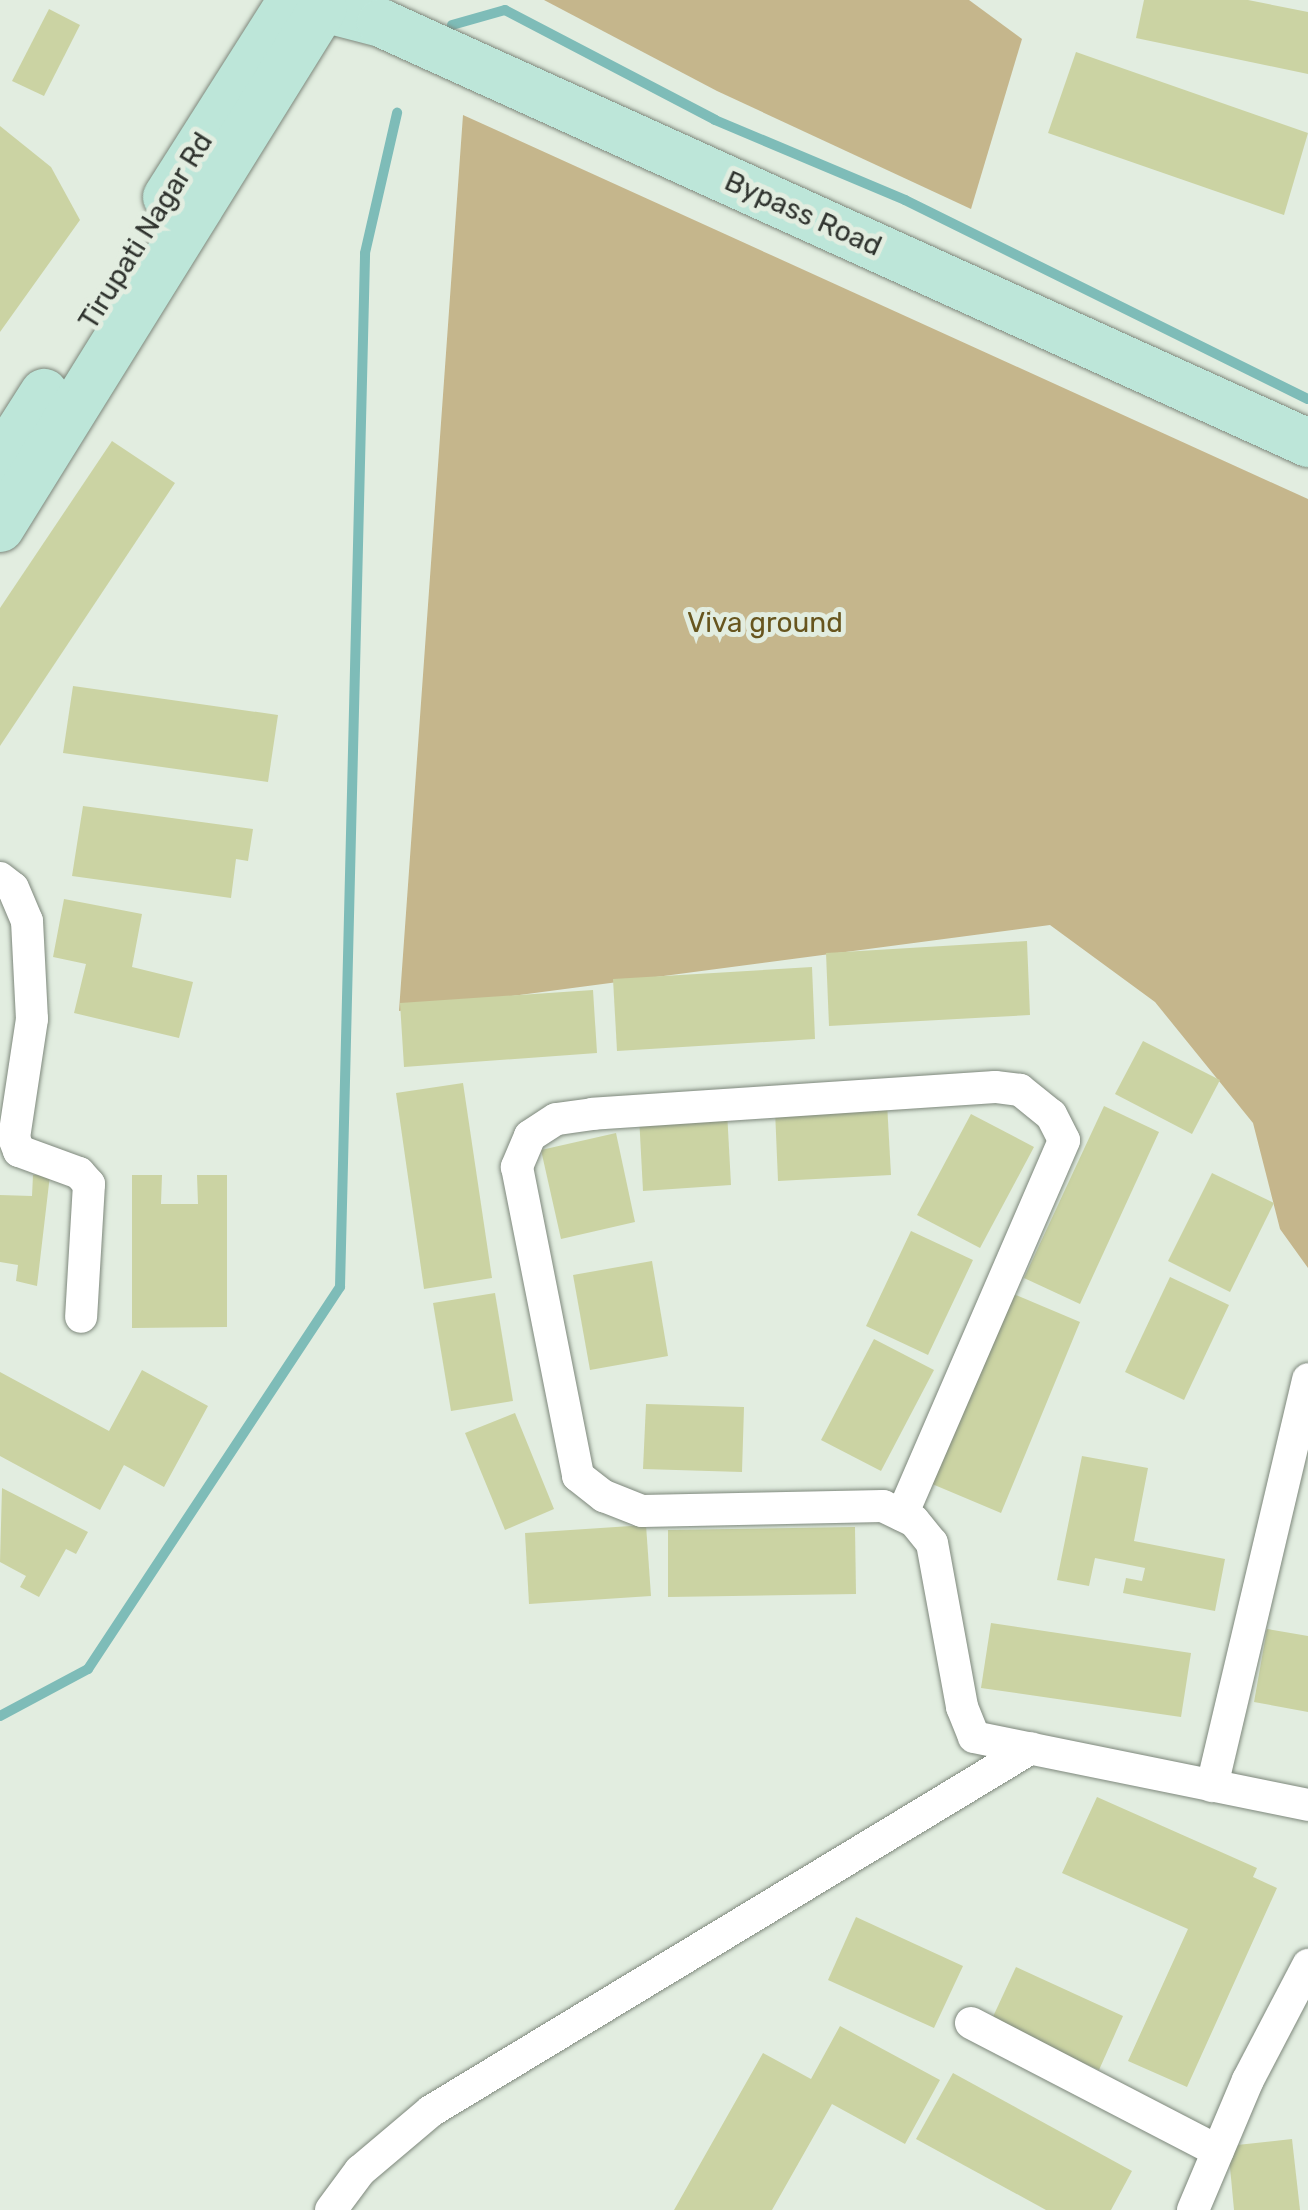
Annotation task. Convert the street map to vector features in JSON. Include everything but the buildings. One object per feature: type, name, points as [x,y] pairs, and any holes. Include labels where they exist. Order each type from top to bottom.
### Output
[{"type":"street","name":"Bypass Road","points":[[303,3],[387,12],[1308,443]]},
{"type":"street","name":"Tirupati Nagar Rd","points":[[0,462],[303,3]]},
{"type":"street","points":[[0,528],[303,3]]},
{"type":"street","points":[[0,878],[13,888],[27,920],[32,1019],[14,1138],[20,1151],[79,1173],[88,1184],[81,1317]]},
{"type":"street","points":[[902,1515],[1064,1140],[1051,1115],[1020,1090],[995,1088],[593,1114],[556,1119],[530,1136],[517,1167],[578,1476],[604,1496],[642,1510],[883,1506],[902,1515],[932,1543],[962,1708],[974,1737],[1308,1805]]},
{"type":"street","points":[[1212,1786],[1308,1379]]},
{"type":"street","points":[[330,2210],[360,2170],[431,2111],[1032,1748]]},
{"type":"street","points":[[1193,2210],[1308,1966]]},
{"type":"street","points":[[972,2022],[1218,2151]]},
{"type":"green space","points":[[544,0],[969,0],[1022,39],[971,209],[717,91]]},
{"type":"green space","name":"Viva ground","points":[[463,115],[1308,499],[1308,1268],[1280,1229],[1253,1123],[1155,1002],[1050,925],[399,1011]]},
{"type":"waterway","points":[[452,25],[505,10],[715,120],[905,200],[1308,399]]},
{"type":"waterway","points":[[0,1716],[88,1669],[340,1287],[365,253],[397,113]]}]
